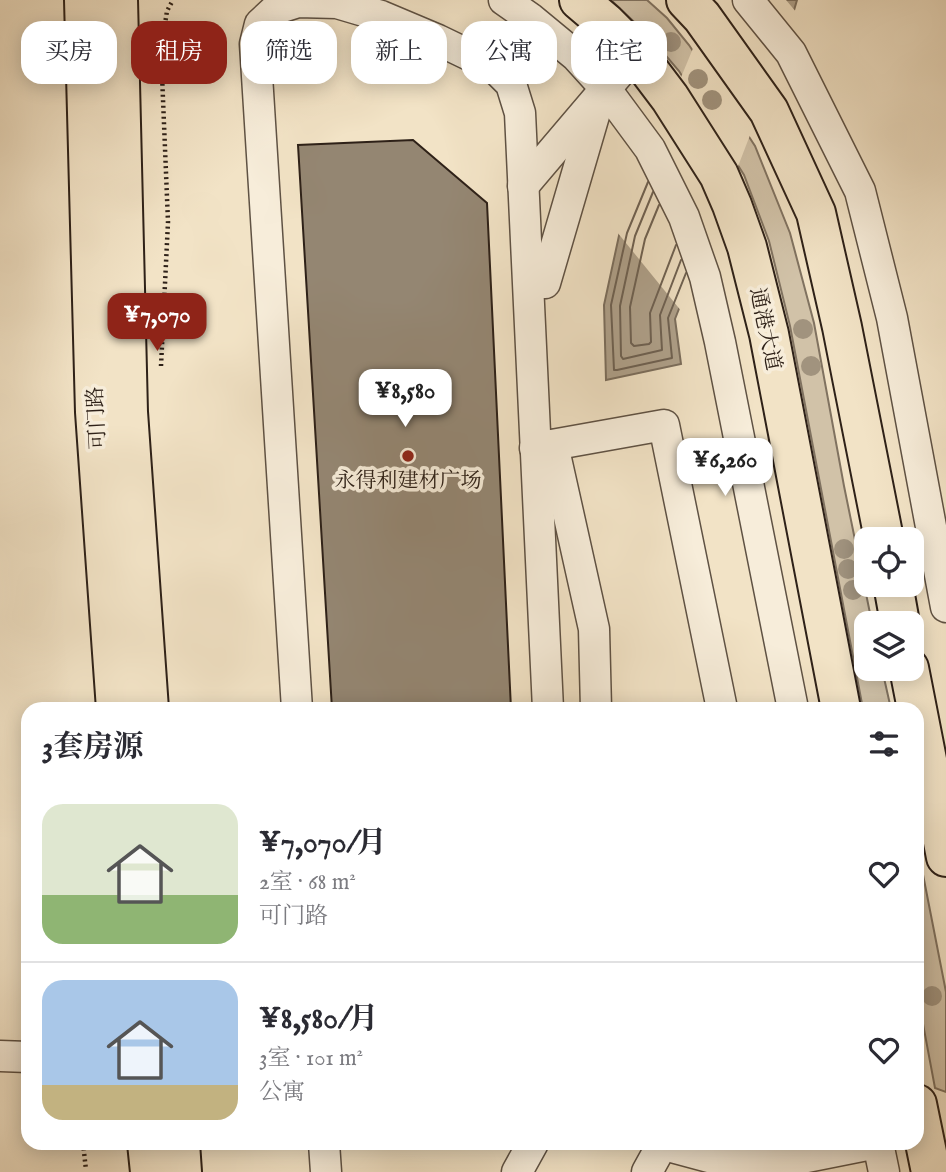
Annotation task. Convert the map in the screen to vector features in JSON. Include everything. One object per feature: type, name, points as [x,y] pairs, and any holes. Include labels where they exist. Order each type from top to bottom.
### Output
[{"type":"main road","points":[[77,0],[87,21]]},
{"type":"main road","name":"可门路","points":[[85,0],[92,21]]},
{"type":"main road","name":"可门路","points":[[112,21],[118,0]]},
{"type":"main road","points":[[117,35],[143,0]]},
{"type":"main road","name":"通港大道","points":[[579,0],[604,21]]},
{"type":"main road","points":[[694,8],[769,111],[816,213],[842,327],[882,527]]},
{"type":"main road","name":"可门路","points":[[102,84],[95,412],[116,702]]},
{"type":"main road","name":"可门路","points":[[105,84],[149,702]]},
{"type":"main road","name":"通港大道","points":[[659,84],[719,175],[747,247],[769,334],[840,702]]},
{"type":"main road","points":[[912,681],[916,702]]},
{"type":"main road","points":[[924,745],[946,857]]},
{"type":"main road","points":[[926,1129],[930,1172]]},
{"type":"main road","points":[[148,1150],[150,1172]]},
{"type":"main road","points":[[180,1150],[182,1172]]},
{"type":"street","points":[[503,0],[530,18],[576,56],[650,149],[684,217],[705,277],[792,702]]},
{"type":"street","points":[[748,0],[791,53],[860,191],[892,318],[946,607]]},
{"type":"street","points":[[297,702],[255,44],[260,24],[275,9],[298,2],[337,3],[381,16],[494,67],[511,84],[520,113],[523,186],[544,447],[548,702]]},
{"type":"street","points":[[523,186],[610,84]]},
{"type":"street","points":[[545,283],[603,92]]},
{"type":"street","points":[[544,447],[664,425],[721,702]]},
{"type":"street","points":[[544,447],[594,629],[596,702]]},
{"type":"street","points":[[0,1056],[21,1057]]},
{"type":"street","points":[[324,1150],[326,1172]]},
{"type":"street","points":[[517,1172],[529,1150]]},
{"type":"street","points":[[647,1172],[658,1150]]},
{"type":"street","points":[[685,1150],[738,1168],[843,1150]]},
{"type":"street","points":[[879,1150],[884,1172]]},
{"type":"path","points":[[161,368],[167,222],[161,50],[167,11],[173,0]]},
{"type":"path","points":[[84,1150],[86,1170]]},
{"type":"shaded area","points":[[611,0],[647,0],[667,18],[689,45],[755,146],[790,233],[814,323],[854,535],[854,597],[867,597],[870,611],[854,611],[854,662],[790,326],[769,241],[744,175],[679,71],[667,57],[667,21],[633,21]]},
{"type":"shaded area","points":[[858,681],[885,681],[889,702],[862,702]]},
{"type":"shaded area","points":[[924,880],[946,992],[946,1092],[935,1088],[924,1029]]},
{"type":"water","points":[[716,0],[797,0],[675,319],[681,364],[606,380],[604,305],[620,231]]},
{"type":"pier","points":[[713,0],[786,0],[797,13],[682,312],[617,232]]},
{"type":"building","name":"永得利建材广场","points":[[413,140],[487,203],[511,702],[332,702],[298,145]]},
{"type":"place","name":"永得利建材广场","points":[[408,456]]}]
